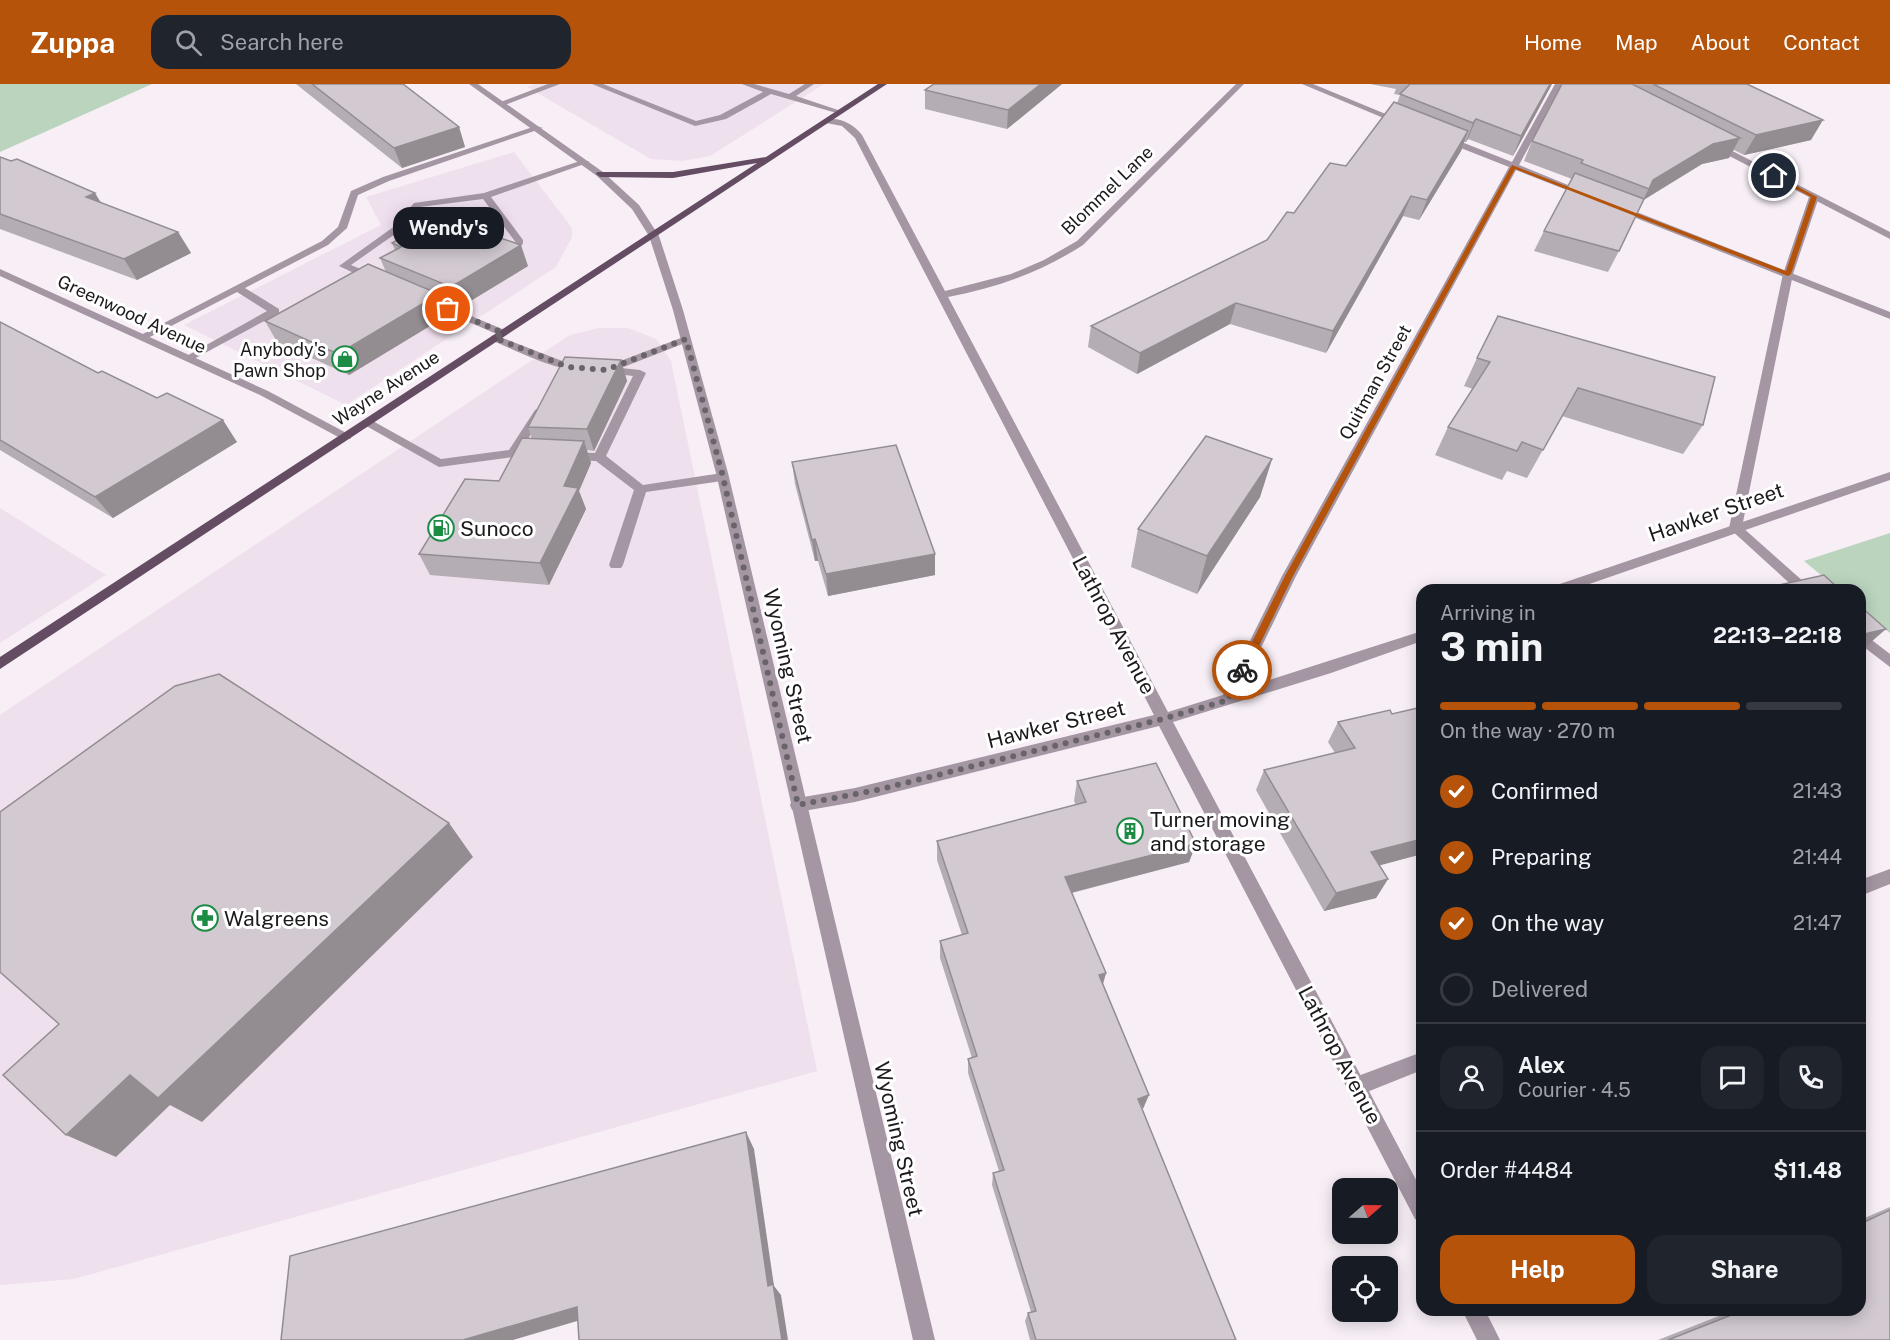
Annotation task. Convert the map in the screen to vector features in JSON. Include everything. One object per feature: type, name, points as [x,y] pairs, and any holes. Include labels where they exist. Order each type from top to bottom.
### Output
[{"type":"main road","name":"Wayne Avenue","points":[[0,664],[883,84]]},
{"type":"main road","points":[[600,174],[673,175],[772,157]]},
{"type":"street","name":"Wyoming Street","points":[[473,84],[586,162],[636,207],[654,236],[686,339],[722,477],[798,805],[824,903],[924,1340]]},
{"type":"street","points":[[502,103],[556,84]]},
{"type":"street","points":[[746,84],[840,112]]},
{"type":"street","points":[[790,97],[810,84]]},
{"type":"street","name":"Blommel Lane","points":[[942,295],[1017,278],[1050,263],[1080,243],[1240,84]]},
{"type":"street","points":[[1306,84],[1408,124]]},
{"type":"street","name":"Quitman Street","points":[[1228,700],[1289,576],[1559,84]]},
{"type":"street","points":[[600,85],[695,124],[723,117],[770,91]]},
{"type":"street","name":"Lathrop Avenue","points":[[825,122],[841,121],[852,127],[859,137],[1416,1201]]},
{"type":"street","points":[[142,337],[325,243],[342,228],[352,206],[354,193],[387,179],[539,128]]},
{"type":"street","points":[[1440,137],[1590,196]]},
{"type":"street","points":[[1709,142],[1890,236]]},
{"type":"street","points":[[386,283],[344,266],[395,230],[417,205],[485,196],[586,162]]},
{"type":"street","points":[[485,196],[520,242]]},
{"type":"street","points":[[1799,584],[1735,528],[1788,274],[1814,197]]},
{"type":"street","points":[[1612,205],[1890,316]]},
{"type":"street","name":"Greenwood Avenue","points":[[0,272],[264,393],[346,436]]},
{"type":"street","points":[[188,358],[275,310],[238,288]]},
{"type":"street","points":[[417,296],[499,335],[566,371],[596,370],[640,373],[619,408],[599,457]]},
{"type":"street","points":[[596,370],[686,339]]},
{"type":"street","points":[[513,453],[546,400]]},
{"type":"street","points":[[366,423],[439,463],[513,453],[599,457],[641,489],[722,477]]},
{"type":"street","name":"Hawker Street","points":[[1573,584],[1890,476]]},
{"type":"street","points":[[616,565],[641,489]]},
{"type":"street","name":"Hawker Street","points":[[798,805],[855,795],[1163,719],[1416,638]]},
{"type":"street","points":[[1866,641],[1890,662]]},
{"type":"street","points":[[1866,886],[1890,876]]},
{"type":"street","points":[[1356,1086],[1416,1063]]},
{"type":"street","points":[[1476,1316],[1489,1340]]},
{"type":"shaded area","points":[[535,84],[824,84],[710,156],[682,161],[651,159],[527,87]]},
{"type":"shaded area","points":[[514,152],[572,228],[572,237],[556,267],[346,405],[184,325],[381,225],[366,197]]},
{"type":"shaded area","points":[[599,328],[628,328],[656,339],[671,361],[817,1071],[74,1279],[0,1285],[0,715],[570,335]]},
{"type":"shaded area","points":[[0,508],[106,575],[0,643]]},
{"type":"green space","points":[[0,84],[152,84],[0,152]]},
{"type":"green space","points":[[1890,533],[1890,633],[1866,613],[1866,584],[1832,584],[1804,561]]},
{"type":"building","points":[[312,84],[403,84],[459,127],[394,148]]},
{"type":"building","points":[[934,84],[1041,84],[1008,110],[925,90]]},
{"type":"building","points":[[1410,84],[1550,84],[1521,136],[1476,119],[1473,123],[1400,94]]},
{"type":"building","points":[[1562,84],[1632,84],[1740,138],[1713,144],[1653,180],[1649,189],[1532,141]]},
{"type":"building","points":[[1653,84],[1747,84],[1823,120],[1756,135]]},
{"type":"building","points":[[1394,102],[1468,131],[1427,200],[1411,196],[1333,331],[1236,303],[1140,353],[1091,326],[1267,240],[1287,212],[1294,213],[1330,163],[1346,166]]},
{"type":"building","points":[[0,157],[11,161],[17,159],[95,193],[86,197],[178,232],[124,259],[0,214]]},
{"type":"building","points":[[1575,173],[1644,199],[1619,251],[1544,231]]},
{"type":"building","points":[[439,217],[521,245],[451,287],[380,258],[401,247],[392,243]]},
{"type":"building","points":[[368,264],[439,294],[338,354],[265,321]]},
{"type":"building","points":[[1498,316],[1715,377],[1703,425],[1578,388],[1543,450],[1522,442],[1517,451],[1448,427],[1490,362],[1477,358]]},
{"type":"building","points":[[0,322],[98,373],[102,371],[157,398],[167,393],[223,420],[95,497],[0,440]]},
{"type":"building","points":[[565,357],[621,360],[587,429],[528,427]]},
{"type":"building","points":[[1206,436],[1272,459],[1207,556],[1138,529]]},
{"type":"building","points":[[522,438],[584,441],[564,486],[578,488],[540,563],[419,554],[465,479],[499,481]]},
{"type":"building","points":[[896,445],[935,554],[826,574],[815,539],[812,540],[792,462]]},
{"type":"building","points":[[1824,575],[1834,584],[1783,584]]},
{"type":"building","points":[[1866,611],[1886,629],[1866,634]]},
{"type":"building","name":"Walgreens","points":[[219,674],[449,823],[158,1098],[130,1075],[66,1135],[3,1075],[59,1024],[0,972],[0,812],[175,686]]},
{"type":"building","points":[[1416,708],[1416,841],[1371,852],[1388,879],[1336,893],[1264,770],[1355,748],[1338,722],[1390,710],[1392,714]]},
{"type":"building","points":[[1156,763],[1196,844],[1065,877],[1106,973],[1099,975],[1149,1095],[1138,1099],[1236,1340],[1036,1340],[1028,1313],[1036,1311],[993,1173],[1004,1170],[968,1059],[977,1056],[940,941],[968,933],[937,841],[1086,802],[1077,781]]},
{"type":"building","points":[[746,1132],[768,1286],[773,1284],[782,1340],[579,1340],[577,1307],[463,1340],[281,1340],[290,1256]]},
{"type":"building","points":[[1890,1210],[1890,1340],[1668,1340],[1729,1316],[1866,1316],[1866,1221]]},
{"type":"way so far","points":[[448,309],[503,333],[495,338],[568,367],[606,370],[686,339],[722,473],[798,805],[877,790],[1163,719],[1228,700],[1242,670]]},
{"type":"place","name":"Wendy's","points":[[448,309]]},
{"type":"place","name":"Anybody's Pawn Shop","points":[[345,359]]},
{"type":"place","name":"Sunoco","points":[[441,528]]},
{"type":"place","name":"Turner moving and storage","points":[[1130,831]]},
{"type":"place","name":"Walgreens","points":[[205,918]]},
{"type":"route","points":[[1242,670],[1289,576],[1514,166],[1788,274],[1814,197],[1774,176]]}]
